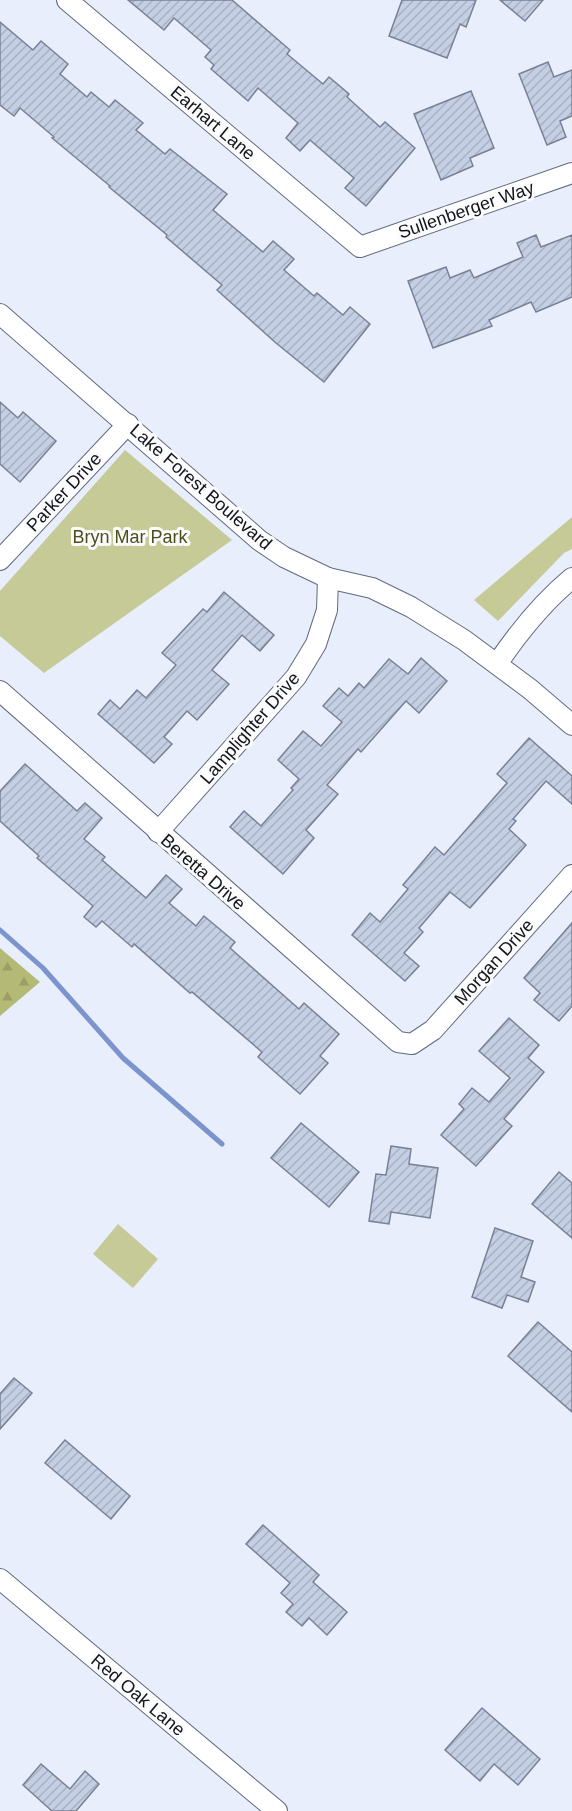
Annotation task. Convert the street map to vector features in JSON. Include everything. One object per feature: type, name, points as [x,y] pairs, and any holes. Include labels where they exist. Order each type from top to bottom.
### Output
[{"type":"street","name":"Earhart Lane","points":[[67,0],[360,247]]},
{"type":"street","name":"Sullenberger Way","points":[[360,247],[572,173]]},
{"type":"street","name":"Lake Forest Boulevard","points":[[0,314],[259,540],[284,557],[328,578],[372,588],[411,607],[465,640],[530,689],[572,725]]},
{"type":"street","name":"Parker Drive","points":[[0,560],[128,424]]},
{"type":"street","name":"Lamplighter Drive","points":[[158,832],[296,677],[316,644],[327,610],[328,578]]},
{"type":"street","points":[[497,664],[514,639],[572,578]]},
{"type":"street","name":"Beretta Drive","points":[[0,691],[389,1036],[398,1042],[412,1044]]},
{"type":"street","name":"Morgan Drive","points":[[412,1044],[433,1030],[572,875]]},
{"type":"street","name":"Red Oak Lane","points":[[0,1579],[277,1811]]},
{"type":"green space","name":"Bryn Mar Park","points":[[125,450],[232,540],[44,673],[0,636],[0,591]]},
{"type":"green space","points":[[572,517],[572,549],[564,553],[498,621],[474,600]]},
{"type":"green space","points":[[0,948],[40,982],[0,1016]]},
{"type":"green space","points":[[118,1224],[158,1259],[133,1288],[93,1254]]},
{"type":"building","points":[[128,0],[232,0],[290,50],[287,54],[323,84],[329,77],[349,94],[347,97],[380,127],[385,122],[415,148],[366,206],[345,188],[354,178],[310,140],[300,151],[286,138],[298,123],[258,88],[248,101],[211,69],[214,65],[205,57],[211,50],[174,18],[164,30]]},
{"type":"building","points":[[402,0],[476,0],[466,27],[460,24],[447,58],[389,36]]},
{"type":"building","points":[[500,0],[543,0],[525,21]]},
{"type":"building","points":[[0,22],[33,50],[41,41],[68,64],[60,74],[87,97],[91,92],[109,107],[115,100],[143,123],[136,130],[165,154],[170,149],[227,194],[213,210],[263,252],[273,241],[294,259],[284,270],[314,296],[317,293],[343,315],[350,307],[370,324],[324,382],[217,290],[222,285],[166,237],[167,235],[52,138],[54,137],[20,108],[14,116],[0,105]]},
{"type":"building","points":[[548,62],[554,77],[572,70],[572,116],[560,121],[566,137],[547,145],[519,74]]},
{"type":"building","points":[[471,91],[494,148],[470,158],[473,166],[441,180],[414,114]]},
{"type":"building","points":[[536,235],[541,247],[572,235],[572,297],[536,312],[531,302],[489,320],[492,326],[433,348],[408,281],[446,267],[450,278],[470,270],[474,278],[523,257],[517,243]]},
{"type":"building","points":[[0,402],[18,418],[23,412],[56,441],[20,482],[0,464]]},
{"type":"building","points":[[224,592],[274,635],[260,651],[242,635],[212,670],[229,684],[197,720],[187,711],[164,737],[172,744],[154,763],[98,714],[110,700],[120,709],[137,690],[146,698],[176,665],[162,653],[203,609],[207,612]]},
{"type":"building","points":[[421,658],[447,681],[419,713],[406,701],[361,752],[358,749],[327,785],[338,794],[306,830],[314,838],[283,874],[230,827],[244,811],[261,826],[293,790],[291,788],[299,779],[278,760],[303,731],[321,746],[342,722],[323,706],[339,688],[348,696],[359,683],[364,688],[389,659],[408,674]]},
{"type":"building","points":[[529,738],[572,776],[572,804],[546,781],[513,819],[516,821],[509,829],[526,845],[470,908],[450,892],[419,928],[423,932],[404,953],[419,966],[405,981],[352,935],[370,913],[380,922],[408,889],[403,885],[435,847],[444,855],[507,783],[497,774]]},
{"type":"building","points":[[25,764],[77,811],[85,803],[102,818],[84,839],[105,857],[102,860],[146,898],[166,875],[182,889],[169,903],[196,926],[204,916],[235,942],[230,948],[299,1009],[304,1003],[339,1034],[320,1056],[328,1063],[300,1094],[258,1057],[262,1052],[134,944],[132,947],[102,921],[96,927],[84,917],[93,906],[37,858],[39,856],[0,821],[0,791]]},
{"type":"building","points":[[572,923],[572,1006],[559,1021],[534,1000],[540,993],[524,978]]},
{"type":"building","points":[[509,1018],[539,1045],[528,1058],[544,1072],[504,1119],[512,1126],[476,1166],[441,1135],[464,1109],[459,1104],[472,1088],[489,1102],[510,1078],[479,1051]]},
{"type":"building","points":[[301,1123],[359,1172],[329,1207],[271,1158]]},
{"type":"building","points":[[391,1146],[411,1149],[409,1164],[438,1168],[430,1218],[391,1212],[389,1224],[369,1221],[376,1174],[386,1175]]},
{"type":"building","points":[[559,1172],[572,1183],[572,1238],[532,1204]]},
{"type":"building","points":[[495,1228],[533,1241],[521,1277],[535,1282],[528,1302],[507,1295],[502,1308],[472,1297]]},
{"type":"building","points":[[538,1322],[572,1352],[572,1412],[508,1356]]},
{"type":"building","points":[[14,1378],[32,1393],[0,1429],[0,1394]]},
{"type":"building","points":[[65,1440],[130,1496],[111,1519],[45,1463]]},
{"type":"building","points":[[263,1525],[319,1575],[313,1582],[347,1612],[327,1635],[309,1618],[302,1626],[286,1612],[293,1604],[281,1593],[290,1583],[246,1544]]},
{"type":"building","points":[[482,1708],[540,1759],[518,1785],[494,1764],[480,1781],[445,1750]]},
{"type":"building","points":[[41,1764],[70,1789],[85,1771],[99,1784],[76,1811],[52,1811],[23,1785]]},
{"type":"waterway","points":[[0,930],[43,968],[123,1058],[222,1144]]}]
